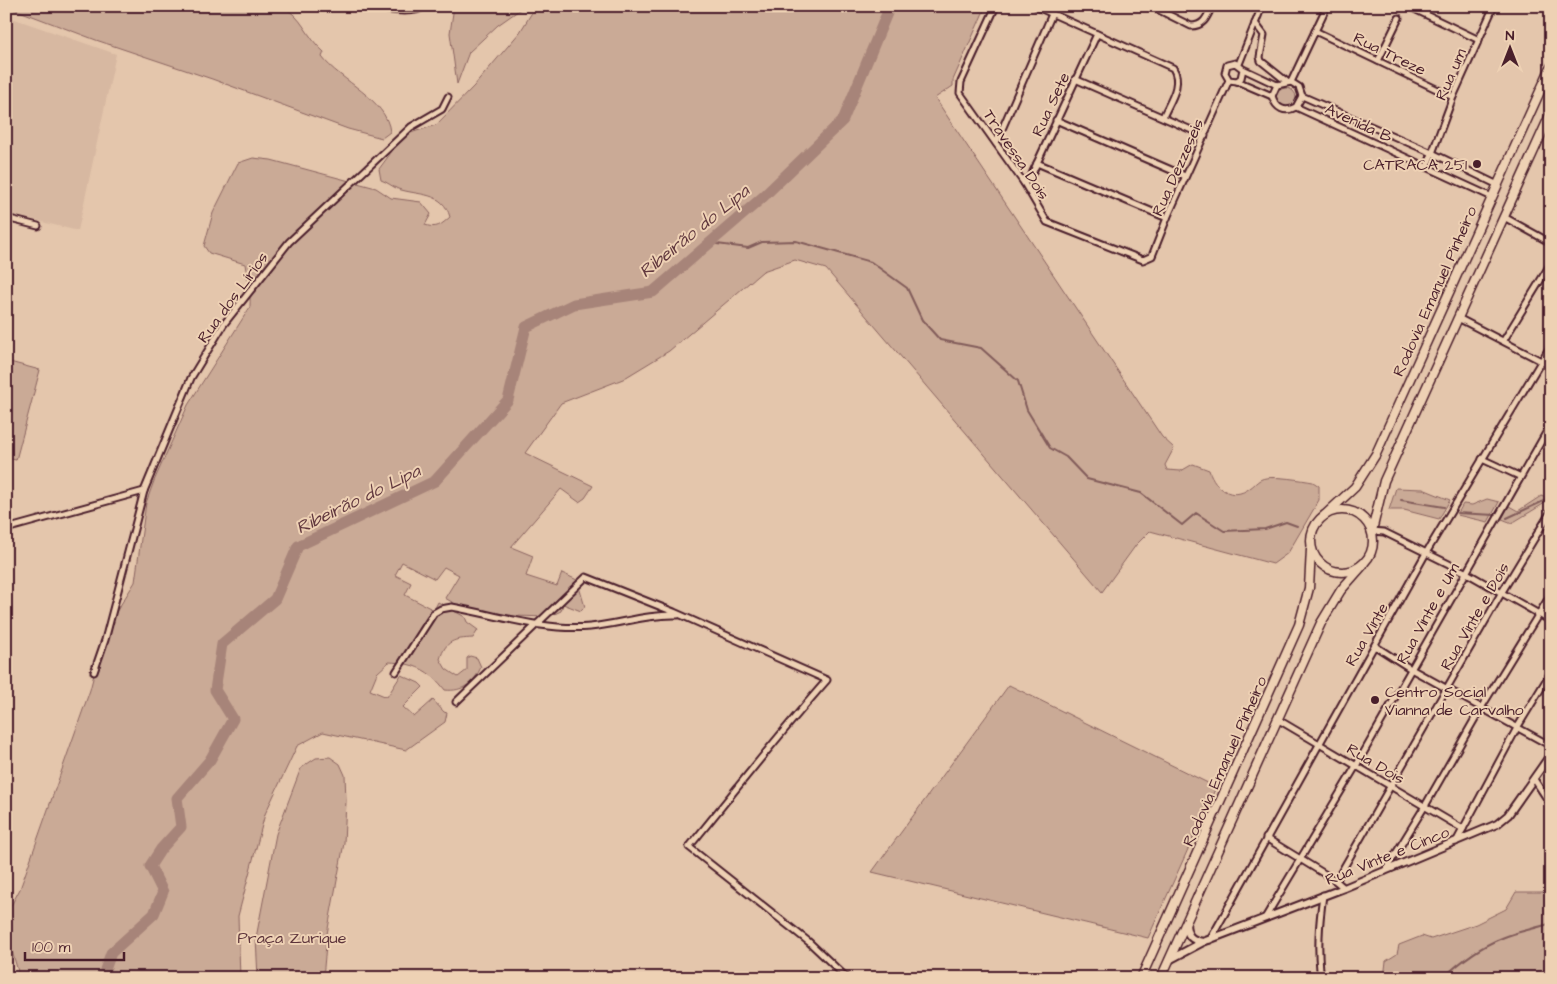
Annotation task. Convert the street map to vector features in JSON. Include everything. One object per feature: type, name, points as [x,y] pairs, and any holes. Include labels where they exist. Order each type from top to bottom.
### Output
[{"type":"main road","name":"Rodovia Emanuel Pinheiro","points":[[1325,515],[1355,486],[1376,454],[1551,67]]},
{"type":"main road","name":"Rodovia Emanuel Pinheiro","points":[[1372,531],[1384,481],[1551,113]]},
{"type":"main road","points":[[1339,510],[1354,512],[1365,520],[1372,531],[1373,543],[1370,555],[1363,565],[1350,572],[1334,572],[1320,563],[1311,549],[1312,530],[1325,515],[1339,510]]},
{"type":"main road","name":"Rodovia Emanuel Pinheiro","points":[[1141,978],[1299,625],[1309,588],[1311,549]]},
{"type":"main road","name":"Rodovia Emanuel Pinheiro","points":[[1161,978],[1329,606],[1346,582],[1363,565]]},
{"type":"street","points":[[361,6],[420,10],[425,6]]},
{"type":"street","name":"Travessa Dois","points":[[996,6],[961,82],[960,93],[1024,183],[1047,222],[1143,260]]},
{"type":"street","points":[[1035,6],[1173,68],[1178,76],[1176,89],[1163,116]]},
{"type":"street","points":[[1151,6],[1191,26],[1198,26],[1206,21],[1212,6]]},
{"type":"street","points":[[1237,81],[1241,78],[1241,67],[1262,6]]},
{"type":"street","points":[[1277,86],[1231,63],[1225,69],[1226,77],[1229,80],[1237,81],[1272,96],[1277,86],[1288,81],[1327,6]]},
{"type":"street","points":[[1408,6],[1479,40]]},
{"type":"street","name":"Rua um","points":[[1426,167],[1453,97],[1494,6]]},
{"type":"street","points":[[996,143],[1052,14]]},
{"type":"street","points":[[1378,61],[1399,18]]},
{"type":"street","name":"Avenida B","points":[[1256,22],[1264,36],[1261,61],[1299,87],[1302,96],[1432,153],[1498,185]]},
{"type":"street","name":"Rua Treze","points":[[1315,31],[1453,97]]},
{"type":"street","name":"Rua Sete","points":[[1024,183],[1031,176],[1097,34]]},
{"type":"street","points":[[1075,79],[1205,136]]},
{"type":"street","name":"Rua Dezzeseis","points":[[1143,260],[1152,256],[1185,176],[1205,136],[1229,80]]},
{"type":"street","name":"Avenida B","points":[[1272,96],[1274,102],[1281,109],[1291,110],[1296,107],[1492,197]]},
{"type":"street","points":[[1296,107],[1302,96]]},
{"type":"street","name":"Rua dos Lírios","points":[[94,672],[105,640],[144,491],[191,378],[234,312],[289,242],[411,127],[442,109],[448,97]]},
{"type":"street","points":[[1056,120],[1185,176]]},
{"type":"street","points":[[1037,163],[1167,218]]},
{"type":"street","points":[[1504,217],[1551,243]]},
{"type":"street","points":[[6,218],[38,226]]},
{"type":"street","points":[[1504,340],[1551,263]]},
{"type":"street","points":[[1458,318],[1504,340],[1551,366]]},
{"type":"street","name":"Rua Vinte","points":[[1206,941],[1375,646],[1426,553],[1551,345]]},
{"type":"street","name":"Rua Vinte e Um","points":[[1265,918],[1299,858],[1356,766],[1551,424]]},
{"type":"street","points":[[1482,459],[1520,476]]},
{"type":"street","points":[[6,529],[144,491]]},
{"type":"street","name":"Rua Vinte e Dois","points":[[1336,881],[1502,592],[1551,511]]},
{"type":"street","points":[[1372,531],[1384,532],[1465,572],[1551,621]]},
{"type":"street","points":[[456,702],[586,577],[681,615],[827,680],[782,731],[689,847],[809,942],[847,978]]},
{"type":"street","points":[[1385,871],[1426,806],[1481,708],[1551,594]]},
{"type":"street","points":[[396,672],[434,613],[441,609],[452,607],[538,624],[589,627],[638,618],[681,615]]},
{"type":"street","points":[[1375,646],[1411,669],[1551,746]]},
{"type":"street","points":[[1456,843],[1517,728],[1551,672]]},
{"type":"street","name":"Rua Dois","points":[[1277,719],[1463,829]]},
{"type":"street","name":"Rua Vinte e Cinco","points":[[1169,960],[1206,941],[1456,843],[1497,824],[1508,815],[1551,754]]},
{"type":"street","points":[[1534,779],[1551,805]]},
{"type":"street","points":[[1266,838],[1336,881],[1344,888]]},
{"type":"street","points":[[1321,978],[1318,954],[1318,927],[1323,895]]},
{"type":"street","points":[[1186,924],[1186,933],[1190,938],[1206,941]]},
{"type":"shaded area","points":[[6,16],[116,54],[78,231],[6,213]]},
{"type":"green space","points":[[6,6],[281,6],[300,21],[324,52],[322,57],[330,66],[362,91],[381,110],[387,120],[390,132],[382,138],[348,129],[212,79],[96,40]]},
{"type":"green space","points":[[454,6],[525,6],[498,25],[469,52],[457,84],[450,33]]},
{"type":"green space","points":[[536,6],[986,6],[953,80],[953,86],[935,98],[1162,437],[1174,448],[1165,465],[1167,470],[1181,471],[1193,464],[1209,470],[1215,482],[1225,491],[1237,494],[1266,478],[1313,482],[1319,486],[1319,500],[1288,553],[1273,564],[1150,531],[1136,545],[1102,592],[826,269],[795,260],[763,271],[669,351],[623,379],[561,403],[525,453],[593,486],[585,498],[579,502],[561,489],[511,547],[533,556],[526,576],[557,586],[562,573],[577,580],[585,607],[581,611],[563,604],[561,611],[548,617],[515,616],[464,609],[445,598],[459,575],[444,567],[435,579],[402,562],[395,575],[411,583],[405,595],[434,610],[438,602],[465,617],[467,622],[478,630],[473,638],[456,640],[448,644],[440,659],[446,669],[458,677],[467,670],[467,658],[470,656],[477,658],[481,667],[471,682],[457,690],[445,690],[433,677],[421,669],[406,664],[389,662],[377,673],[370,690],[387,697],[401,675],[419,683],[423,687],[403,707],[414,717],[433,700],[447,713],[445,722],[406,750],[323,732],[297,746],[265,814],[238,916],[240,978],[20,978],[6,931],[6,915],[20,889],[90,690],[106,628],[135,582],[146,503],[188,405],[250,307],[245,264],[209,253],[204,246],[213,213],[238,163],[253,158],[271,160],[376,188],[391,198],[421,202],[431,214],[425,225],[433,227],[441,224],[450,217],[442,203],[429,196],[396,188],[381,180],[379,169],[404,135],[436,125],[474,86],[520,32]]},
{"type":"green space","points":[[1286,88],[1293,91],[1296,98],[1293,105],[1286,108],[1279,105],[1276,98],[1279,91]]},
{"type":"green space","points":[[6,361],[40,370],[16,460],[6,458]]},
{"type":"green space","points":[[1396,488],[1423,489],[1450,500],[1439,519],[1404,510],[1389,510]]},
{"type":"green space","points":[[1541,496],[1548,498],[1545,503],[1512,523],[1502,519],[1509,506],[1518,511]]},
{"type":"green space","points":[[1487,499],[1499,502],[1488,522],[1457,515],[1463,504],[1472,505]]},
{"type":"green space","points":[[1009,685],[1216,787],[1148,938],[872,872]]},
{"type":"green space","name":"Praça Zurique","points":[[330,757],[340,764],[345,775],[346,801],[344,843],[327,934],[323,978],[258,978],[256,938],[276,834],[301,768],[316,758]]},
{"type":"green space","points":[[1516,892],[1551,892],[1551,970],[1538,971],[1530,978],[1384,978],[1386,961],[1397,954],[1399,945],[1422,936],[1431,939],[1476,924],[1506,909]]},
{"type":"waterway","name":"Ribeirão do Lipa","points":[[102,978],[111,953],[154,914],[163,892],[150,866],[161,849],[181,827],[177,798],[210,760],[233,719],[215,690],[222,644],[275,599],[298,546],[435,481],[508,400],[526,327],[574,304],[653,292],[763,197],[843,120],[890,6]]},
{"type":"waterway","points":[[709,243],[748,248],[762,242],[796,241],[871,262],[907,288],[922,320],[940,340],[981,348],[1018,381],[1027,410],[1050,448],[1066,457],[1087,479],[1141,493],[1182,525],[1196,513],[1224,531],[1265,529],[1286,522],[1297,526]]},
{"type":"waterway","points":[[1507,518],[1548,499]]},
{"type":"waterway","points":[[1401,500],[1444,507]]},
{"type":"waterway","points":[[1457,513],[1495,515]]},
{"type":"waterway","points":[[1443,978],[1478,950],[1508,936],[1551,923]]},
{"type":"place","name":"CATRACA 251","points":[[1477,164]]},
{"type":"place","name":"Centro Social Vianna de Carvalho","points":[[1375,700]]}]
